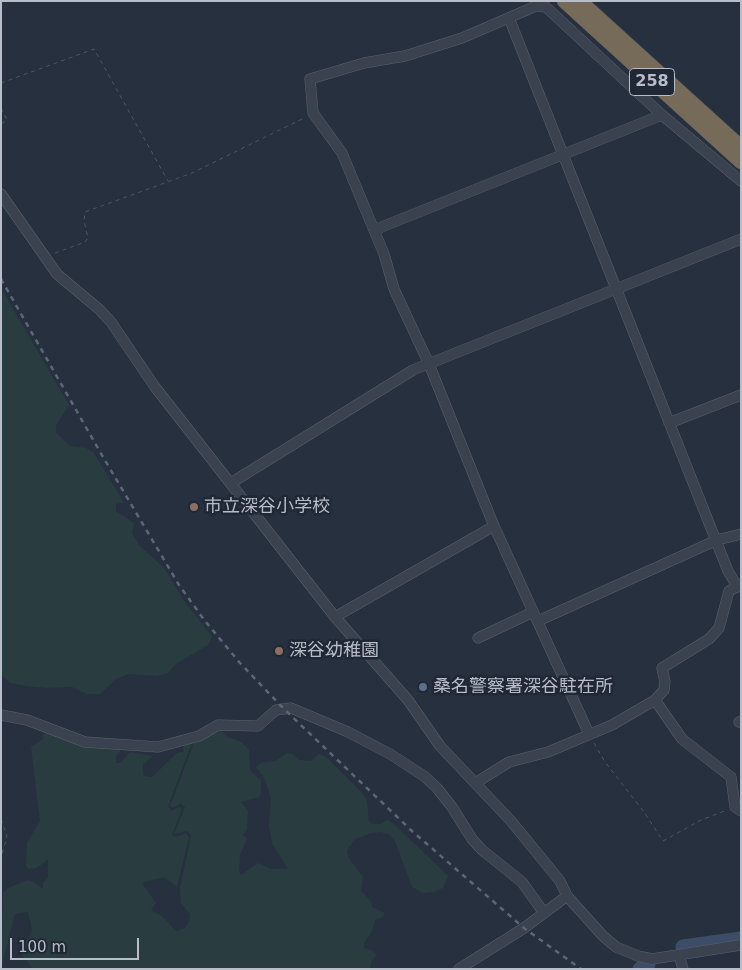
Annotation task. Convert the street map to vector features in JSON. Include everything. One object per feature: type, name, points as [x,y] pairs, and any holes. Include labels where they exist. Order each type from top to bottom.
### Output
[{"type":"highway","name":"258","points":[[580,1],[741,147]]},
{"type":"highway","name":"258","points":[[560,9],[741,162]]},
{"type":"street","points":[[589,734],[494,526],[429,364],[394,289],[384,254],[342,153],[313,113],[309,82],[312,78],[364,63],[405,56],[462,38],[536,6],[560,9],[662,115],[741,181]]},
{"type":"street","points":[[477,782],[509,762],[548,752],[636,713],[655,700],[664,690],[665,682],[662,668],[714,634],[718,628],[729,591],[739,585],[728,571],[509,18]]},
{"type":"street","points":[[374,230],[662,115]]},
{"type":"street","points":[[1,194],[62,280],[100,310],[111,322],[155,388],[231,482],[335,617],[408,700],[440,746],[477,782],[560,881],[566,896],[603,936],[616,947],[638,956],[652,959],[741,945]]},
{"type":"street","points":[[231,482],[413,370],[741,239]]},
{"type":"street","points":[[669,423],[741,395]]},
{"type":"street","points":[[335,617],[494,526]]},
{"type":"street","points":[[478,638],[535,617],[717,540],[741,534]]},
{"type":"street","points":[[655,700],[682,739],[731,777],[738,809]]},
{"type":"street","points":[[1,715],[27,720],[79,741],[154,747],[199,736],[218,725],[258,726],[276,710],[291,708],[348,732],[424,776],[437,788],[452,807],[472,839],[482,850],[522,882],[544,913]]},
{"type":"street","points":[[459,969],[524,928],[566,896]]},
{"type":"street","points":[[679,955],[683,969]]},
{"type":"path","points":[[1,83],[94,49],[168,181]]},
{"type":"path","points":[[1,108],[7,120],[1,124]]},
{"type":"path","points":[[45,257],[85,242],[88,233],[84,221],[84,212],[192,173],[313,113]]},
{"type":"path","points":[[589,734],[605,762],[644,812],[663,841],[701,820],[738,809]]},
{"type":"path","points":[[1,819],[7,836],[1,858]]},
{"type":"green space","points":[[1,288],[69,405],[56,425],[56,433],[70,446],[86,448],[93,452],[124,502],[116,504],[116,511],[134,523],[132,533],[139,545],[165,569],[182,598],[212,637],[208,645],[176,664],[168,673],[156,676],[128,674],[116,679],[100,694],[87,694],[72,687],[46,688],[11,683],[1,675]]},
{"type":"green space","points":[[217,727],[228,737],[241,742],[249,750],[250,770],[261,781],[259,797],[241,802],[248,811],[247,829],[243,835],[247,839],[240,855],[239,871],[241,875],[258,863],[271,869],[288,869],[272,843],[269,826],[271,798],[264,777],[256,767],[261,763],[275,761],[287,753],[293,754],[299,760],[311,761],[319,754],[326,757],[363,794],[367,802],[369,821],[372,824],[381,824],[387,820],[394,824],[448,876],[443,888],[423,893],[412,887],[395,841],[390,835],[381,832],[372,833],[355,839],[347,850],[348,857],[363,877],[361,891],[371,901],[372,907],[385,913],[383,917],[375,920],[372,931],[364,943],[364,948],[372,950],[376,955],[371,962],[370,969],[33,969],[21,953],[23,944],[31,935],[32,930],[28,912],[15,914],[1,969],[3,893],[8,888],[28,880],[43,889],[43,883],[48,877],[48,859],[37,868],[29,869],[26,866],[27,843],[40,821],[31,747],[43,739],[44,732],[118,746],[121,750],[116,757],[116,763],[120,763],[130,752],[152,756],[143,765],[143,773],[144,776],[152,777],[177,753],[184,751],[182,743],[192,743],[168,806],[171,811],[179,807],[182,809],[172,835],[176,837],[186,833],[189,837],[177,887],[164,877],[144,882],[143,885],[156,903],[151,910],[162,916],[176,931],[185,928],[189,922],[190,914],[181,903],[180,888],[191,835],[187,831],[174,834],[185,807],[181,803],[173,808],[170,806],[194,743]]},
{"type":"waterway","points":[[683,947],[741,939]]},
{"type":"waterway","points":[[640,969],[648,964]]},
{"type":"railway","points":[[1,279],[179,585],[205,621],[240,663],[284,709],[412,831],[524,928],[581,969]]},
{"type":"place","name":"市立深谷小学校","points":[[194,507]]},
{"type":"place","name":"深谷幼稚園","points":[[279,651]]},
{"type":"place","name":"桑名警察署深谷駐在所","points":[[423,687]]}]
